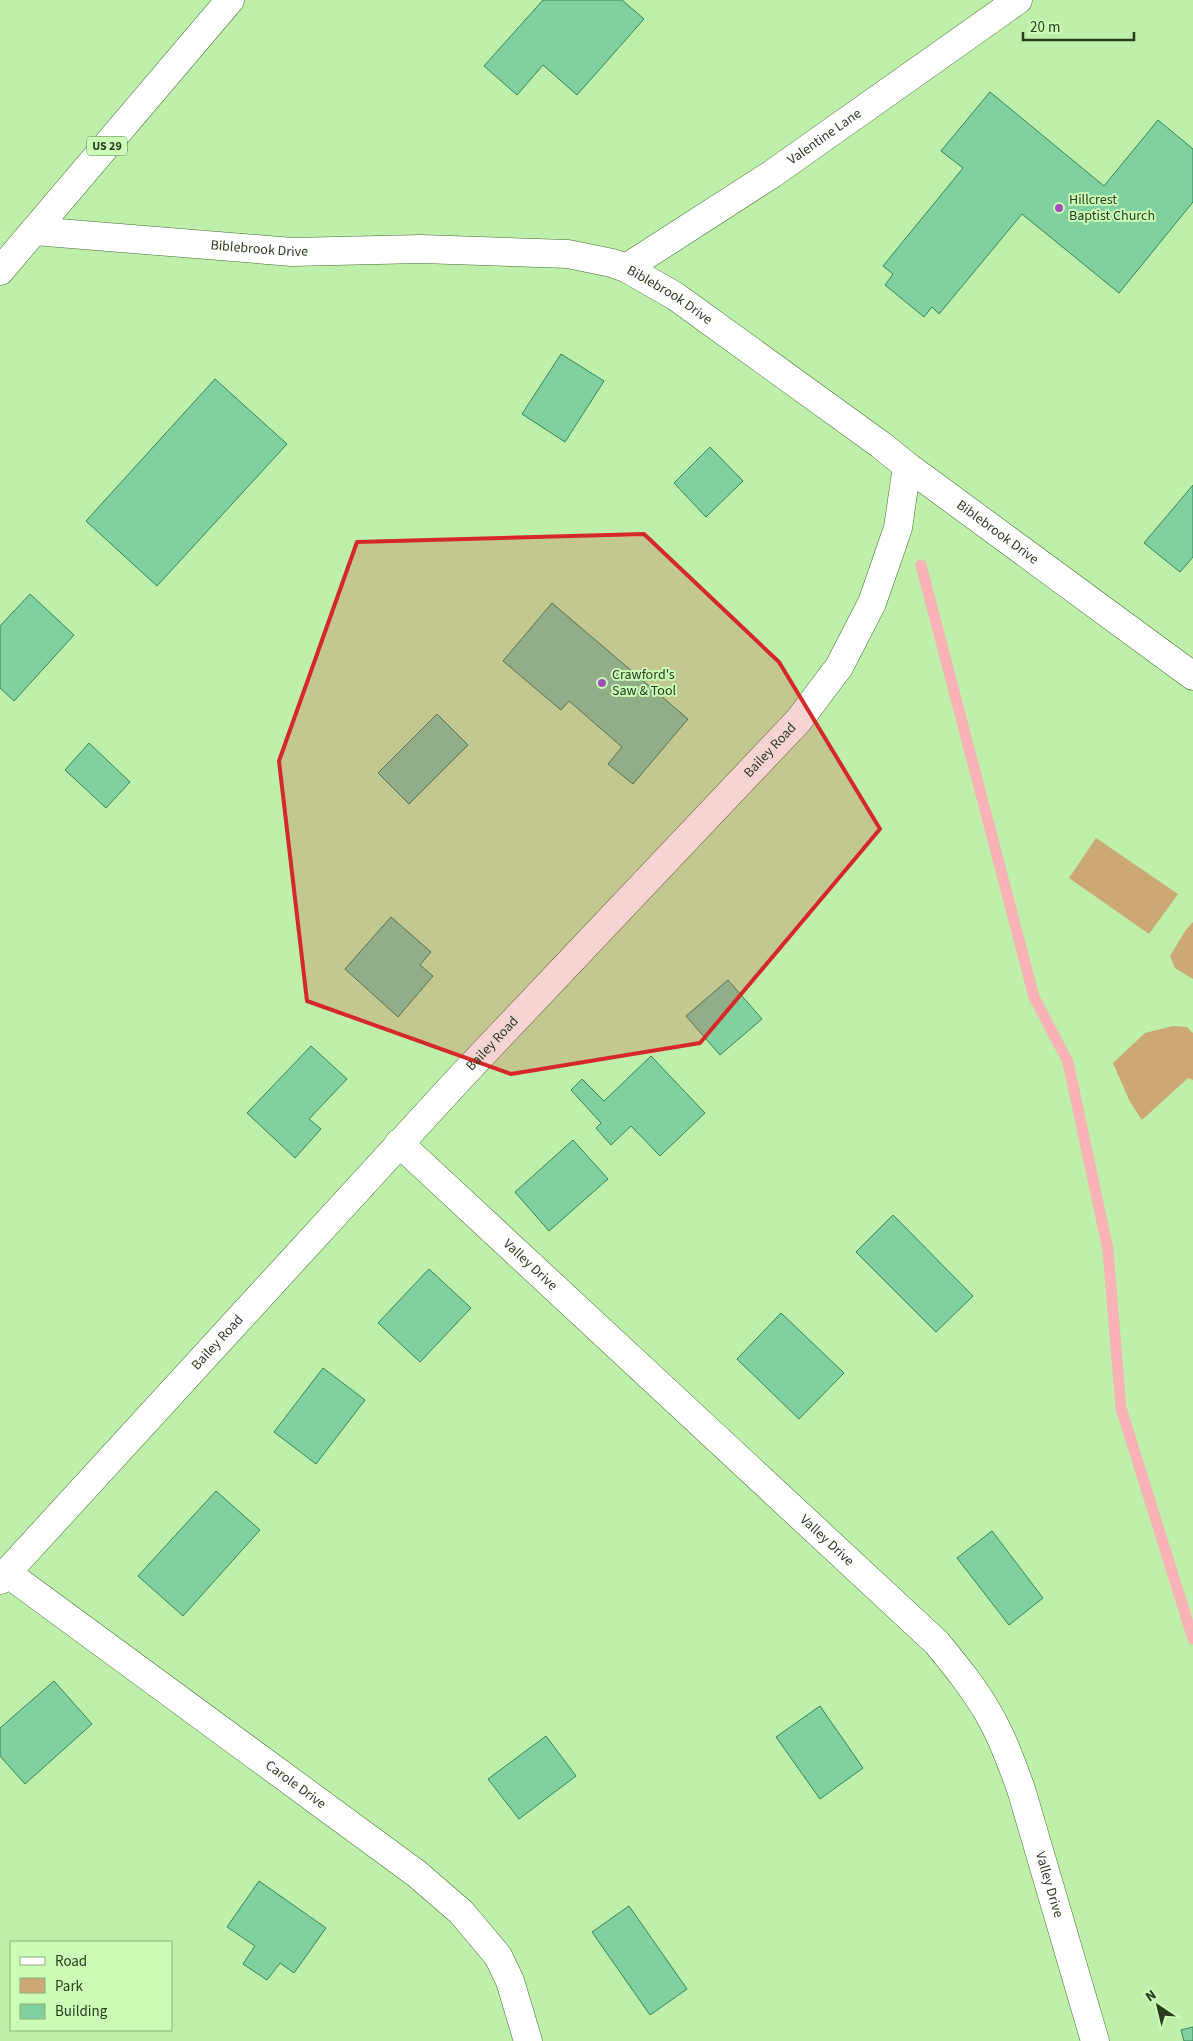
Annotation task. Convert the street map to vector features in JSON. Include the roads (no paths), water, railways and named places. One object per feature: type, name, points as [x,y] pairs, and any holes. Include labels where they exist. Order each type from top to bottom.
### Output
[{"type":"street","name":"US 29","points":[[203,34],[230,0]]},
{"type":"street","name":"US 29","points":[[0,271],[234,0]]},
{"type":"street","name":"Valentine Lane","points":[[626,268],[772,174],[1018,0]]},
{"type":"street","name":"Biblebrook Drive","points":[[34,231],[292,252],[421,249],[568,254],[626,268],[675,296],[881,445],[1193,676]]},
{"type":"street","name":"Bailey Road","points":[[3,1577],[400,1143],[799,720],[834,674],[872,603],[898,528],[907,466]]},
{"type":"street","name":"Valley Drive","points":[[400,1143],[937,1644],[964,1676],[991,1719],[1006,1749],[1021,1789],[1096,2041]]},
{"type":"street","name":"Carole Drive","points":[[3,1577],[417,1874],[461,1912],[498,1956],[510,1981],[528,2041]]},
{"type":"waterway","points":[[921,565],[1034,997],[1068,1062],[1108,1250],[1121,1408],[1193,1639]]},
{"type":"place","name":"Hillcrest Baptist Church","points":[[1059,208]]},
{"type":"place","name":"Crawford's Saw & Tool","points":[[602,683]]}]
